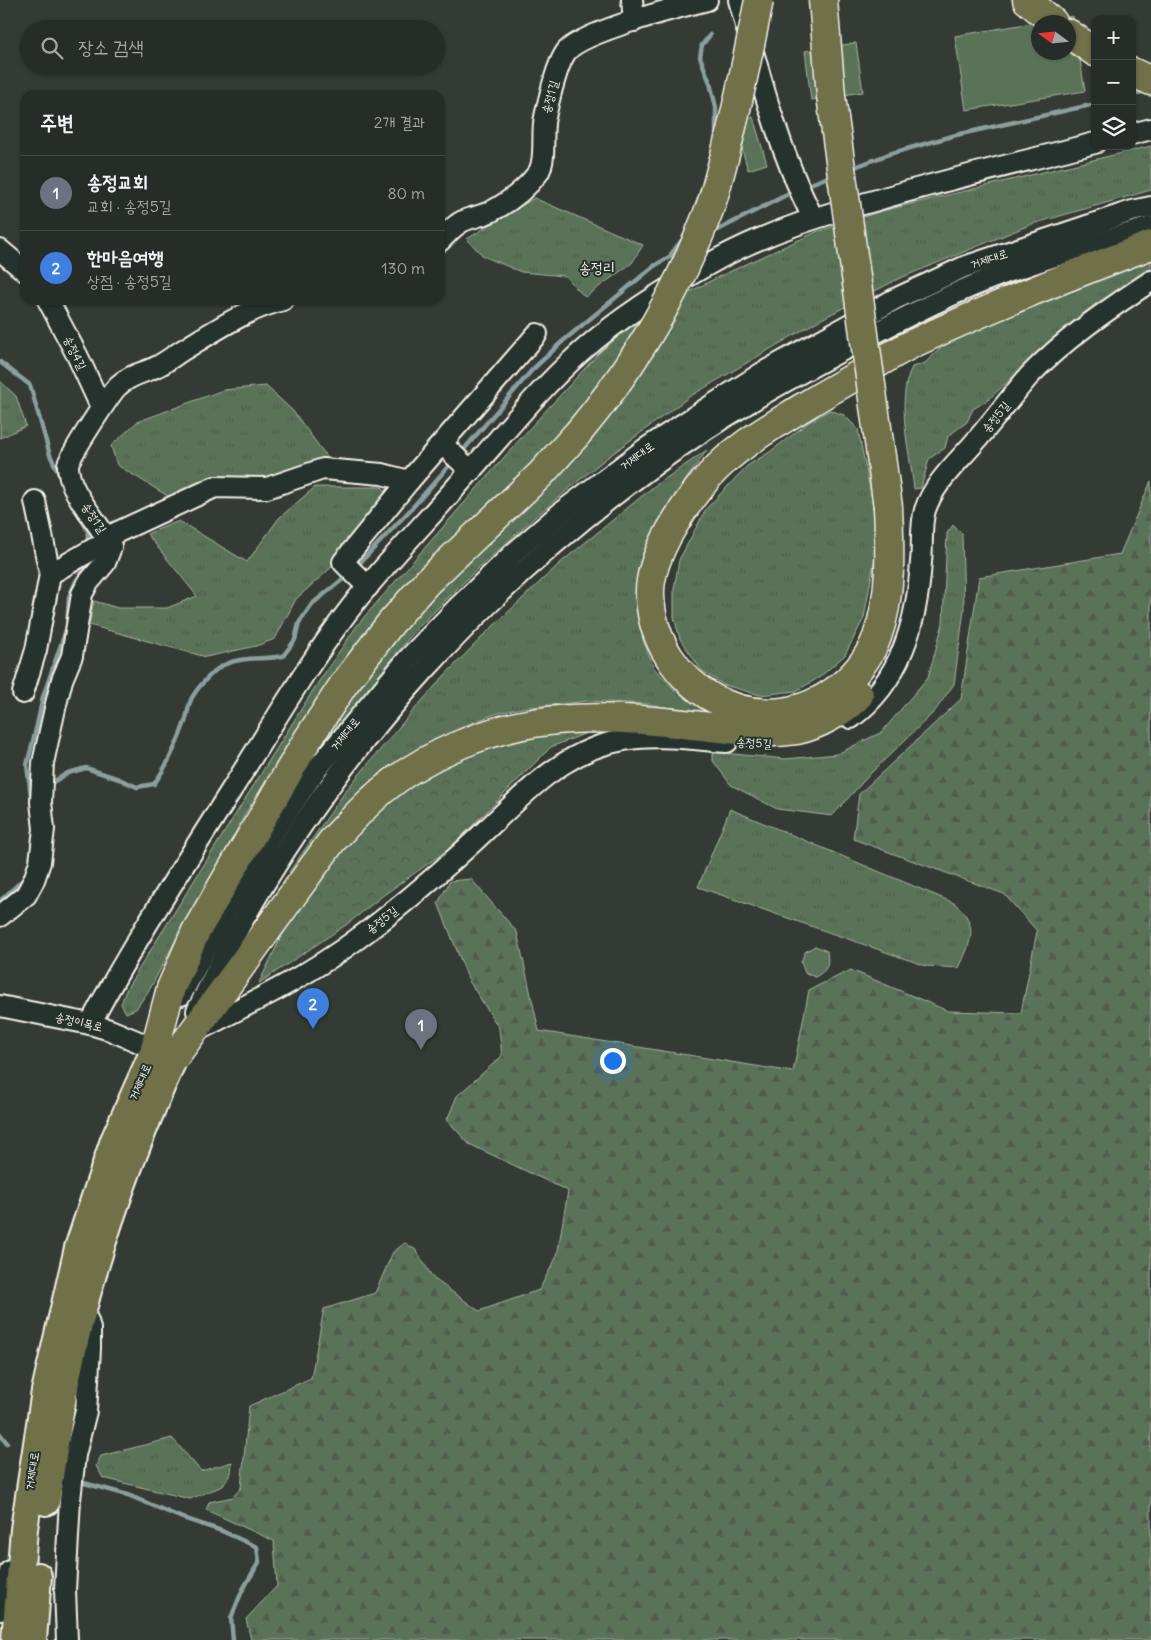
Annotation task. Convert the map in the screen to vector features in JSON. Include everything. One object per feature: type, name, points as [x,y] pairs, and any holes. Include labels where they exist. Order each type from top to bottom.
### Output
[{"type":"highway","points":[[164,1053],[171,988],[196,931],[306,742],[344,684],[390,624],[427,582],[541,474],[578,433],[608,398],[656,325],[683,272],[706,218],[731,133],[759,0]]},
{"type":"highway","points":[[164,1053],[191,1034],[332,841],[383,790],[413,768],[454,748],[500,730],[548,720],[592,718],[674,722],[758,732],[798,730],[829,718],[854,701],[883,664],[894,641],[903,612],[906,583],[906,535],[894,499],[831,96],[823,0]]},
{"type":"highway","points":[[839,0],[848,95],[894,499],[887,598],[876,639],[856,672],[843,686],[824,699],[798,710],[774,712],[752,711],[707,697],[673,666],[661,645],[653,621],[650,594],[652,578],[669,533],[687,502],[712,473],[752,439],[818,398],[910,345],[1095,266],[1151,245]]},
{"type":"highway","points":[[1027,0],[1045,15]]},
{"type":"highway","points":[[1076,39],[1091,49]]},
{"type":"highway","points":[[1136,74],[1151,81]]},
{"type":"main road","name":"거제대로","points":[[33,1640],[43,1520],[65,1386],[99,1257],[151,1108],[164,1053]]},
{"type":"main road","name":"거제대로","points":[[15,1640],[24,1529],[45,1391],[78,1248],[114,1140],[164,1053]]},
{"type":"street","points":[[632,0],[634,21]]},
{"type":"street","name":"송정1길","points":[[445,236],[462,222],[493,210],[524,190],[540,171],[543,157],[544,120],[553,85],[565,53],[574,45],[587,38],[634,21],[707,0]]},
{"type":"street","points":[[739,0],[780,144],[809,211]]},
{"type":"street","points":[[1136,133],[1151,129]]},
{"type":"street","points":[[90,1024],[112,982],[294,688],[321,648],[395,555],[552,379],[582,351],[615,323],[648,301],[720,259],[809,211],[908,191],[1091,144]]},
{"type":"street","name":"거제대로","points":[[164,1053],[167,1020],[225,912],[271,836],[316,771],[414,653],[515,552],[557,516],[645,449],[762,373],[895,299],[964,267],[1151,206]]},
{"type":"street","name":"거제대로","points":[[164,1053],[286,850],[332,784],[415,681],[469,622],[577,524],[657,462],[757,397],[910,314],[986,280],[1074,250],[1151,227]]},
{"type":"street","points":[[0,250],[20,267]]},
{"type":"street","name":"송정5길","points":[[191,1034],[324,963],[357,940],[431,881],[519,798],[544,777],[572,759],[613,742],[641,738],[680,738],[780,744],[812,738],[842,725],[866,707],[888,680],[902,652],[913,620],[921,562],[924,511],[942,478],[1036,370],[1090,324],[1151,281]]},
{"type":"street","name":"송정4길","points":[[51,305],[78,357],[101,407]]},
{"type":"street","name":"송정1길","points":[[0,916],[26,895],[34,880],[40,862],[44,829],[41,802],[43,763],[51,726],[62,680],[72,656],[82,594],[88,583],[105,563],[104,544],[92,516],[68,475],[68,461],[95,420],[101,407],[118,385],[138,373],[156,367],[230,321],[269,305]]},
{"type":"street","points":[[368,587],[343,562],[409,481],[537,334]]},
{"type":"street","points":[[442,444],[471,471]]},
{"type":"street","points":[[50,574],[215,487],[267,488],[323,469],[382,474],[409,481]]},
{"type":"street","points":[[23,693],[36,650],[50,574],[35,500]]},
{"type":"street","name":"송정이목로","points":[[0,1006],[90,1024],[110,1030],[164,1053]]},
{"type":"street","points":[[67,1640],[65,1582],[70,1500],[75,1455],[86,1411],[90,1349],[90,1329],[88,1321],[82,1316]]},
{"type":"street","points":[[0,1610],[7,1593],[12,1555],[24,1529]]},
{"type":"green space","points":[[1031,23],[1031,60],[1076,60],[1076,35],[1085,91],[966,110],[955,36]]},
{"type":"green space","points":[[856,43],[863,92],[843,95],[836,46]]},
{"type":"green space","points":[[824,48],[831,97],[811,100],[805,51]]},
{"type":"green space","points":[[753,117],[767,164],[748,170],[734,122]]},
{"type":"green space","points":[[1151,146],[1151,190],[1032,224],[898,279],[816,322],[689,397],[604,460],[536,516],[472,574],[414,632],[322,746],[304,724],[246,812],[151,987],[136,1009],[126,1013],[121,1004],[127,988],[315,687],[358,624],[528,430],[600,352],[640,318],[718,277],[816,232],[882,211]]},
{"type":"green space","points":[[534,198],[643,245],[632,263],[585,297],[564,276],[521,272],[483,256],[467,239]]},
{"type":"green space","points":[[1151,260],[1151,271],[1094,305],[1070,324],[988,400],[973,409],[967,422],[948,436],[945,448],[929,459],[921,488],[914,489],[904,411],[907,380],[912,367],[925,363],[949,340],[1015,311]]},
{"type":"green space","points":[[0,381],[16,396],[26,426],[0,438]]},
{"type":"green space","points":[[266,386],[293,411],[327,457],[271,477],[217,479],[171,498],[117,465],[111,446],[137,422],[223,390]]},
{"type":"green space","points":[[830,410],[844,415],[858,429],[875,515],[876,551],[864,618],[845,655],[820,677],[796,691],[760,695],[724,685],[702,671],[680,639],[674,617],[674,589],[679,560],[706,509],[747,466],[771,451],[809,422]]},
{"type":"green space","points":[[707,450],[666,508],[653,533],[638,569],[637,605],[643,640],[654,668],[676,691],[710,715],[648,704],[588,701],[521,708],[495,714],[469,724],[440,739],[295,875],[289,872],[347,789],[444,676],[486,633],[559,564],[653,487]]},
{"type":"green space","points":[[1151,481],[1151,1640],[251,1640],[246,1619],[277,1586],[274,1541],[206,1510],[209,1502],[233,1497],[241,1488],[249,1406],[311,1378],[324,1309],[375,1293],[393,1252],[405,1243],[416,1250],[433,1278],[479,1311],[539,1290],[557,1256],[568,1191],[469,1144],[447,1120],[457,1096],[502,1056],[499,1028],[469,981],[438,903],[450,881],[471,879],[517,932],[539,1031],[793,1072],[809,990],[851,970],[948,1011],[1021,1013],[1037,931],[1004,894],[853,839],[859,794],[961,699],[979,577],[1120,554]]},
{"type":"green space","points":[[315,487],[382,487],[388,493],[334,565],[296,599],[275,639],[256,646],[206,657],[89,625],[94,601],[118,608],[167,608],[197,596],[147,534],[179,521],[247,562],[279,518]]},
{"type":"green space","points":[[953,525],[962,534],[964,610],[954,684],[935,711],[871,773],[832,816],[777,809],[731,785],[713,761],[713,752],[785,759],[837,754],[882,732],[928,677],[943,623],[947,533]]},
{"type":"green space","points":[[602,727],[551,747],[449,849],[385,894],[346,925],[259,983],[281,937],[336,851],[411,783],[458,759],[503,740]]},
{"type":"green space","points":[[730,809],[954,903],[967,918],[971,934],[970,942],[959,968],[926,966],[698,887]]},
{"type":"green space","points":[[815,946],[827,951],[828,960],[827,967],[815,977],[805,973],[801,962],[805,952]]},
{"type":"green space","points":[[172,1438],[201,1471],[232,1462],[231,1473],[223,1486],[190,1499],[103,1478],[96,1466],[101,1456]]},
{"type":"waterway","points":[[710,35],[702,45],[700,57],[710,83],[716,107],[716,138]]},
{"type":"waterway","points":[[1136,94],[1148,90]]},
{"type":"waterway","points":[[850,169],[889,154],[956,135],[1091,105]]},
{"type":"waterway","points":[[803,187],[833,175]]},
{"type":"waterway","points":[[712,233],[794,191]]},
{"type":"waterway","points":[[671,254],[683,239]]},
{"type":"waterway","points":[[460,454],[532,370],[563,341],[654,266],[681,250]]},
{"type":"waterway","points":[[0,362],[30,385],[50,455],[61,478]]},
{"type":"waterway","points":[[355,568],[412,508],[453,461]]},
{"type":"waterway","points":[[80,516],[88,531],[87,547]]},
{"type":"waterway","points":[[32,804],[27,765],[43,697],[67,627],[69,597],[83,571],[86,559]]},
{"type":"waterway","points":[[48,785],[68,773],[86,768],[137,787],[154,784],[175,746],[185,722],[191,699],[212,673],[222,666],[233,662],[283,656],[295,640],[299,623],[312,604],[348,575]]},
{"type":"waterway","points":[[0,901],[23,880]]},
{"type":"waterway","points":[[0,1434],[7,1443]]},
{"type":"waterway","points":[[84,1483],[128,1495],[180,1517],[222,1531],[257,1547],[259,1562],[242,1591],[231,1618],[233,1640]]},
{"type":"place","name":"한마음여행","points":[[313,1029]]},
{"type":"place","name":"송정교회","points":[[421,1050]]},
{"type":"district","name":"송정리","points":[[597,268]]}]
